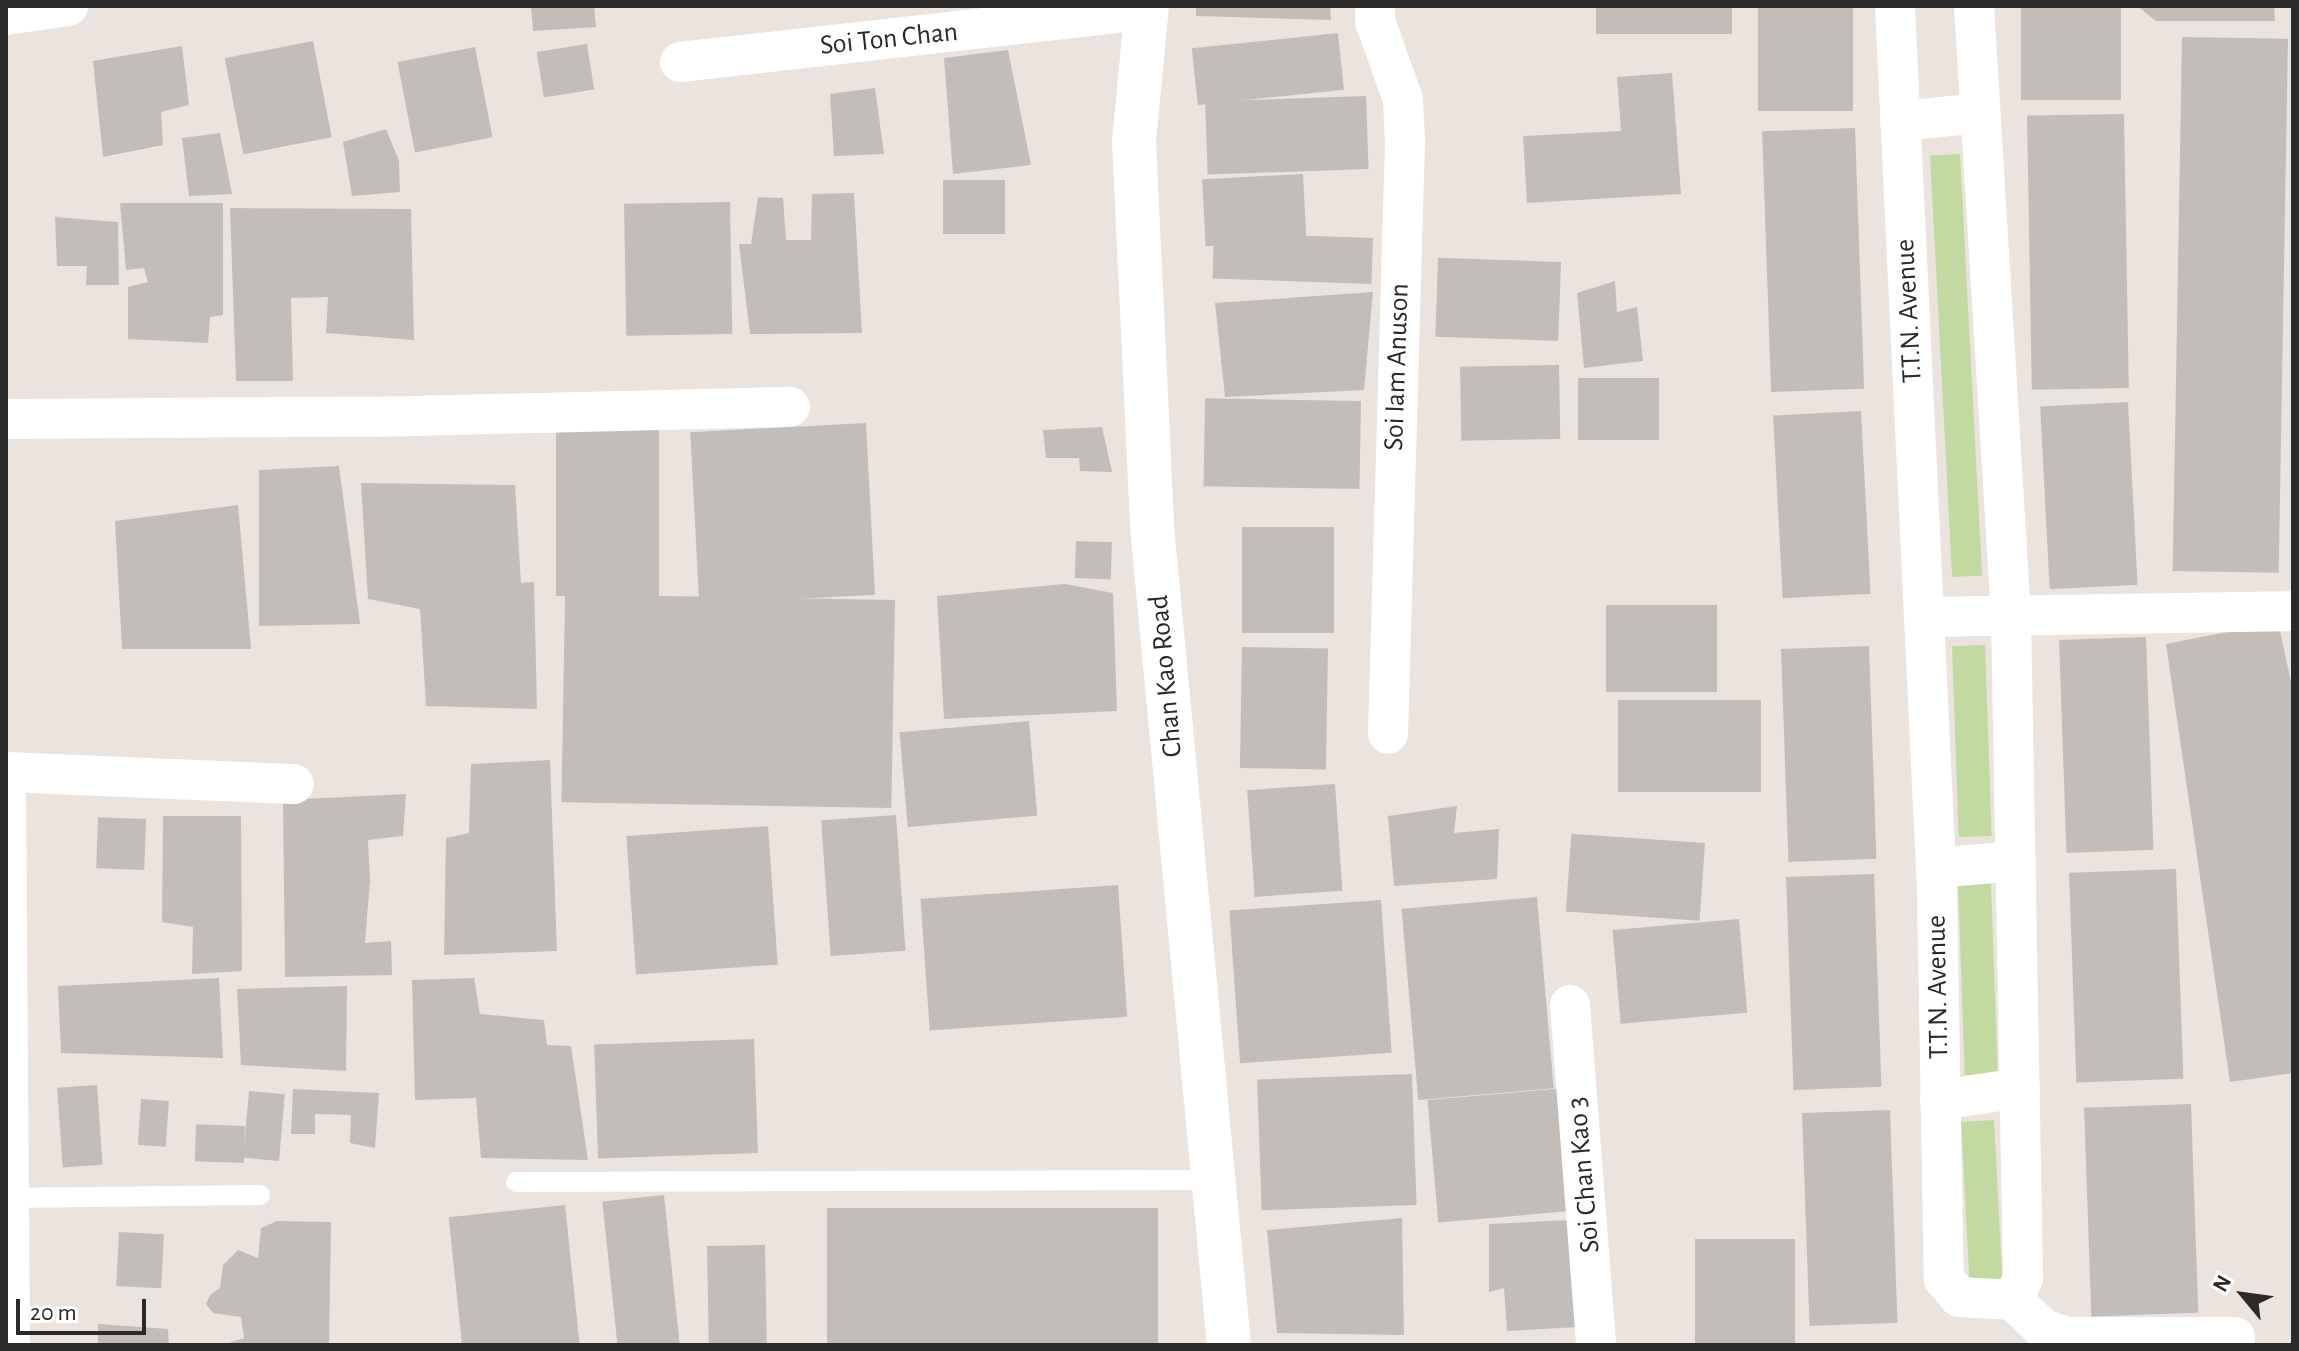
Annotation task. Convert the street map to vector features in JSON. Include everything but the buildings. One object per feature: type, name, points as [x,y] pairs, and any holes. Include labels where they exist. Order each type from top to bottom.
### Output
[{"type":"street","points":[[6,15],[68,6]]},
{"type":"street","name":"Soi Iam Anuson","points":[[1375,6],[1375,21],[1403,99],[1405,141],[1388,734]]},
{"type":"street","name":"T.T.N. Avenue","points":[[1895,6],[1936,868],[1944,1279],[1959,1297],[2013,1300]]},
{"type":"street","points":[[1974,6],[2011,616],[2023,1278],[2013,1300],[2043,1329],[2067,1337],[2235,1337]]},
{"type":"street","name":"Soi Ton Chan","points":[[680,62],[1147,8]]},
{"type":"street","name":"Chan Kao Road","points":[[1147,8],[1134,141],[1153,537],[1229,1345]]},
{"type":"street","points":[[1900,121],[1980,113]]},
{"type":"street","points":[[6,419],[412,416],[790,407]]},
{"type":"street","points":[[1924,617],[2293,611]]},
{"type":"street","points":[[6,772],[294,784]]},
{"type":"street","points":[[6,795],[10,1345]]},
{"type":"street","points":[[1936,868],[2016,861]]},
{"type":"street","name":"Soi Chan Kao 3","points":[[1570,1005],[1596,1345]]},
{"type":"street","points":[[1940,1100],[2020,1088]]},
{"type":"lane","points":[[516,1182],[1215,1180]]},
{"type":"lane","points":[[10,1198],[260,1195]]},
{"type":"green space","points":[[1960,154],[1982,575],[1952,577],[1930,156]]},
{"type":"green space","points":[[1985,645],[1992,836],[1959,837],[1952,646]]},
{"type":"green space","points":[[1991,882],[1998,1074],[1965,1075],[1958,883]]},
{"type":"green space","points":[[1994,1120],[2002,1280],[1969,1282],[1961,1122]]}]
